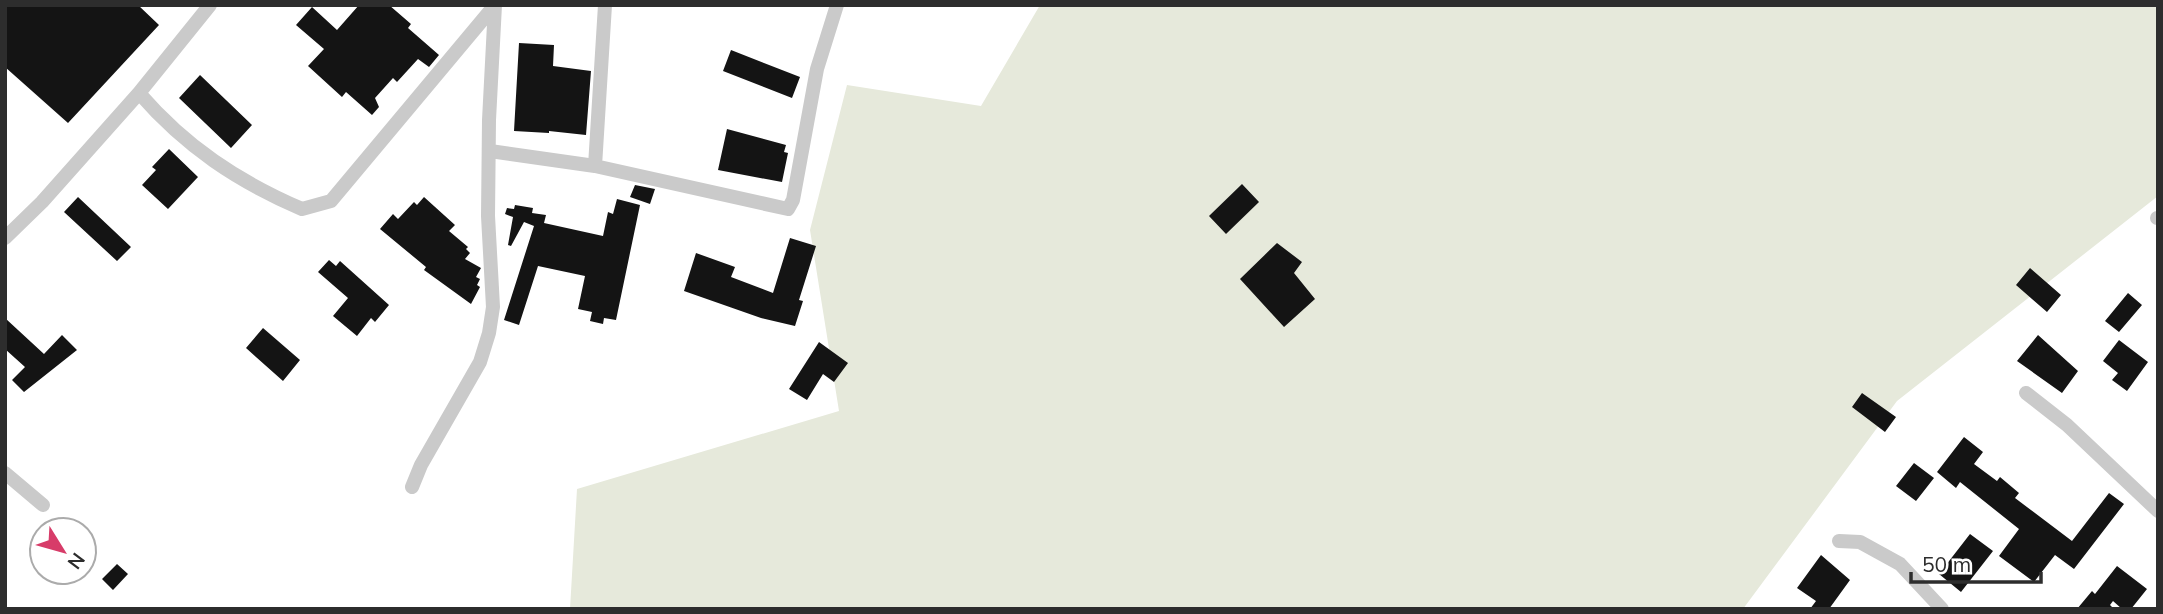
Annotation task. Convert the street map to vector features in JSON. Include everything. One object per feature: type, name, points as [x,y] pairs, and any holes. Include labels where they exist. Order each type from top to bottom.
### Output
[{"type":"street","points":[[5,238],[42,202],[139,93],[209,5]]},
{"type":"street","points":[[139,93],[160,116],[224,170],[302,209],[316,208],[331,201],[495,5]]},
{"type":"street","points":[[412,487],[421,465],[480,362],[489,333],[493,307],[488,216],[489,93],[495,5]]},
{"type":"street","points":[[595,166],[606,5]]},
{"type":"street","points":[[490,151],[595,166],[789,208],[817,69],[836,5]]},
{"type":"street","points":[[2026,393],[2076,433],[2158,511]]},
{"type":"street","points":[[5,473],[43,505]]},
{"type":"street","points":[[1839,541],[1860,542],[1900,564],[1942,609]]},
{"type":"shaded area","points":[[1040,5],[2158,5],[2158,196],[1897,401],[1743,609],[570,609],[577,489],[839,411],[810,230],[847,85],[981,106]]},
{"type":"building","points":[[5,5],[138,5],[159,25],[68,123],[5,67]]},
{"type":"building","points":[[359,5],[389,5],[411,24],[408,28],[439,55],[429,67],[418,59],[397,82],[393,78],[375,98],[379,107],[372,115],[346,92],[342,97],[308,66],[324,49],[296,25],[312,7],[337,30]]},
{"type":"building","points":[[519,43],[554,45],[553,66],[591,71],[586,135],[514,131]]},
{"type":"building","points":[[731,50],[800,77],[792,98],[723,71]]},
{"type":"building","points":[[200,75],[252,125],[231,148],[179,98]]},
{"type":"building","points":[[727,129],[786,145],[784,152],[788,153],[782,182],[718,170]]},
{"type":"building","points":[[169,149],[198,177],[168,209],[142,185],[156,170],[152,167]]},
{"type":"building","points":[[1242,184],[1259,202],[1226,234],[1209,216]]},
{"type":"building","points":[[635,185],[655,189],[650,204],[630,197]]},
{"type":"building","points":[[78,197],[131,247],[117,261],[64,212]]},
{"type":"building","points":[[424,197],[455,225],[449,231],[468,247],[466,249],[470,253],[465,259],[481,268],[476,277],[480,279],[477,285],[480,287],[471,304],[424,270],[426,267],[380,229],[393,214],[398,219],[414,202],[417,205]]},
{"type":"building","points":[[617,199],[640,205],[616,320],[604,318],[603,324],[590,321],[592,312],[578,309],[585,276],[538,266],[519,325],[504,320],[534,226],[524,222],[511,246],[508,245],[513,217],[505,214],[507,208],[514,209],[515,205],[533,208],[532,213],[546,215],[544,223],[603,236],[608,212],[613,214]]},
{"type":"building","points":[[790,238],[816,246],[799,300],[803,301],[795,326],[761,318],[684,291],[696,253],[735,267],[731,277],[773,293]]},
{"type":"building","points":[[1277,243],[1302,262],[1294,273],[1315,299],[1284,327],[1240,279]]},
{"type":"building","points":[[329,260],[336,266],[340,261],[389,305],[375,322],[371,318],[357,336],[333,316],[348,298],[318,272]]},
{"type":"building","points":[[2030,268],[2061,295],[2047,312],[2016,285]]},
{"type":"building","points":[[2128,293],[2142,305],[2119,332],[2105,321]]},
{"type":"building","points":[[5,318],[44,354],[62,335],[77,350],[24,392],[12,380],[25,367],[5,349]]},
{"type":"building","points":[[263,328],[300,360],[283,381],[246,348]]},
{"type":"building","points":[[2038,335],[2078,371],[2062,393],[2017,361]]},
{"type":"building","points":[[2119,340],[2148,362],[2127,391],[2112,380],[2118,373],[2103,361]]},
{"type":"building","points":[[819,342],[848,363],[834,382],[823,374],[807,400],[789,389]]},
{"type":"building","points":[[1862,393],[1896,417],[1885,432],[1852,407]]},
{"type":"building","points":[[1964,437],[1983,452],[1974,464],[1997,481],[2000,477],[2019,493],[2015,498],[2072,541],[2109,493],[2124,504],[2074,569],[2055,555],[2034,582],[1999,556],[2019,529],[1960,482],[1956,488],[1937,472]]},
{"type":"building","points":[[1914,463],[1934,478],[1916,501],[1896,486]]},
{"type":"building","points":[[1970,534],[1993,551],[1961,592],[1939,574]]},
{"type":"building","points":[[1821,555],[1850,580],[1829,609],[1810,609],[1816,601],[1797,588]]},
{"type":"building","points":[[117,564],[128,574],[113,590],[102,579]]},
{"type":"building","points":[[2117,566],[2147,589],[2131,609],[2122,609],[2113,601],[2110,605],[2114,609],[2077,609],[2092,591],[2095,594]]}]
